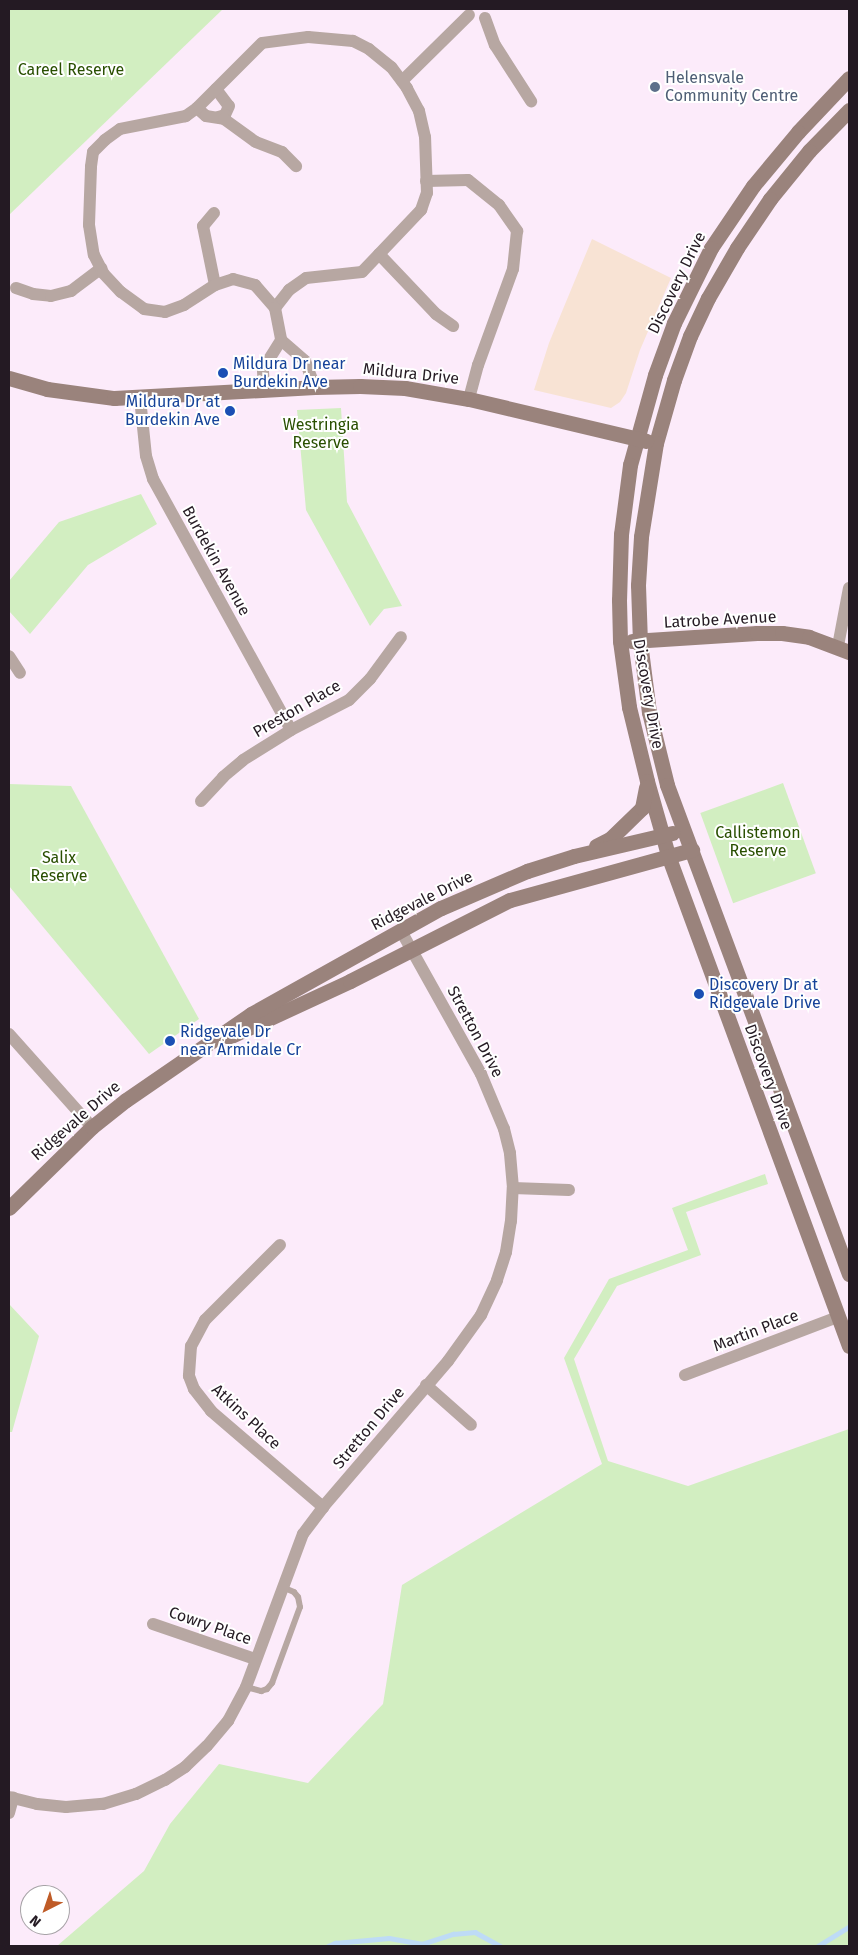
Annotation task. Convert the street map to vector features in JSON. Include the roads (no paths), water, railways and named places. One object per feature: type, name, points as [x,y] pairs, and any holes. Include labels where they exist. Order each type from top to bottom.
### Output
[{"type":"main road","name":"Discovery Drive","points":[[849,78],[817,111],[753,186],[711,248],[672,330],[654,375],[630,465],[621,534],[618,600],[620,641],[629,707],[646,781],[669,858],[849,1346]]},
{"type":"main road","name":"Discovery Drive","points":[[849,110],[803,158],[770,199],[737,248],[708,298],[690,336],[674,380],[656,443],[646,498],[639,561],[640,642],[649,712],[667,785],[849,1274]]},
{"type":"main road","name":"Mildura Drive","points":[[9,378],[47,389],[88,396],[140,398],[315,387],[405,388],[469,399],[656,443]]},
{"type":"main road","name":"Latrobe Avenue","points":[[620,641],[640,642],[774,633],[809,637],[844,649]]},
{"type":"main road","points":[[574,856],[610,839],[633,818],[644,802],[646,781]]},
{"type":"main road","name":"Ridgevale Drive","points":[[9,1208],[92,1127],[126,1100],[251,1014],[450,904],[527,871],[574,856],[663,836],[683,829]]},
{"type":"main road","name":"Ridgevale Drive","points":[[198,1051],[350,981],[510,900],[627,867],[669,858],[692,850]]},
{"type":"street","points":[[402,82],[468,12],[478,20],[488,14],[495,45],[531,101]]},
{"type":"street","points":[[275,308],[289,290],[306,278],[362,272],[422,210],[426,192],[425,137],[419,112],[391,67],[368,49],[353,41],[308,37],[262,43],[197,108],[186,116],[120,129],[93,152],[89,225],[94,255],[101,268],[120,292],[144,309],[165,312],[184,305],[215,285],[233,278],[255,285],[275,308],[281,340],[305,361],[311,372],[315,387]]},
{"type":"street","points":[[197,108],[206,116],[218,117],[225,114],[229,106],[227,100],[216,89]]},
{"type":"street","points":[[218,117],[256,142],[282,152],[296,166]]},
{"type":"street","points":[[426,181],[468,180],[499,205],[517,231],[513,269],[478,365],[469,399]]},
{"type":"street","points":[[214,213],[203,226],[215,285]]},
{"type":"street","points":[[379,254],[436,314],[453,326]]},
{"type":"street","points":[[16,288],[32,294],[52,296],[71,291],[101,268]]},
{"type":"street","points":[[264,390],[263,369],[281,340]]},
{"type":"street","name":"Burdekin Avenue","points":[[140,398],[146,456],[153,479],[291,730]]},
{"type":"street","points":[[844,649],[849,588]]},
{"type":"street","name":"Preston Place","points":[[201,801],[223,777],[243,760],[291,730],[349,700],[370,679],[401,637]]},
{"type":"street","points":[[9,656],[20,673]]},
{"type":"street","name":"Stretton Drive","points":[[11,1797],[37,1804],[66,1807],[103,1804],[136,1794],[165,1780],[185,1767],[208,1746],[228,1721],[246,1687],[303,1534],[323,1507],[448,1361],[481,1315],[497,1280],[506,1252],[512,1222],[513,1188],[510,1153],[494,1102],[476,1066],[400,931]]},
{"type":"street","points":[[9,1034],[92,1127]]},
{"type":"street","points":[[513,1188],[569,1190]]},
{"type":"street","name":"Atkins Place","points":[[280,1245],[200,1326],[191,1346],[190,1376],[194,1389],[211,1411],[323,1507]]},
{"type":"street","name":"Martin Place","points":[[685,1375],[838,1317]]},
{"type":"street","points":[[426,1385],[471,1425]]},
{"type":"street","name":"Cowry Place","points":[[153,1624],[255,1659]]},
{"type":"street","points":[[9,1813],[11,1797]]},
{"type":"lane","points":[[246,1687],[261,1691],[267,1689],[272,1683],[300,1607],[298,1597],[294,1592],[282,1587]]},
{"type":"waterway","points":[[818,1946],[849,1927]]},
{"type":"waterway","points":[[328,1946],[335,1943],[389,1938],[422,1944],[453,1934],[475,1932],[500,1946]]},
{"type":"place","name":"Helensvale Community Centre","points":[[655,87]]},
{"type":"place","name":"Mildura Dr near Burdekin Ave","points":[[223,373]]},
{"type":"place","name":"Mildura Dr at Burdekin Ave","points":[[230,411]]},
{"type":"place","name":"Discovery Dr at Ridgevale Drive","points":[[699,994]]},
{"type":"place","name":"Ridgevale Dr near Armidale Cr","points":[[170,1041]]},
{"type":"park label","name":"Careel Reserve","points":[[71,70]]},
{"type":"park label","name":"Westringia Reserve","points":[[321,434]]},
{"type":"park label","name":"Callistemon Reserve","points":[[758,842]]},
{"type":"park label","name":"Salix Reserve","points":[[59,867]]}]
